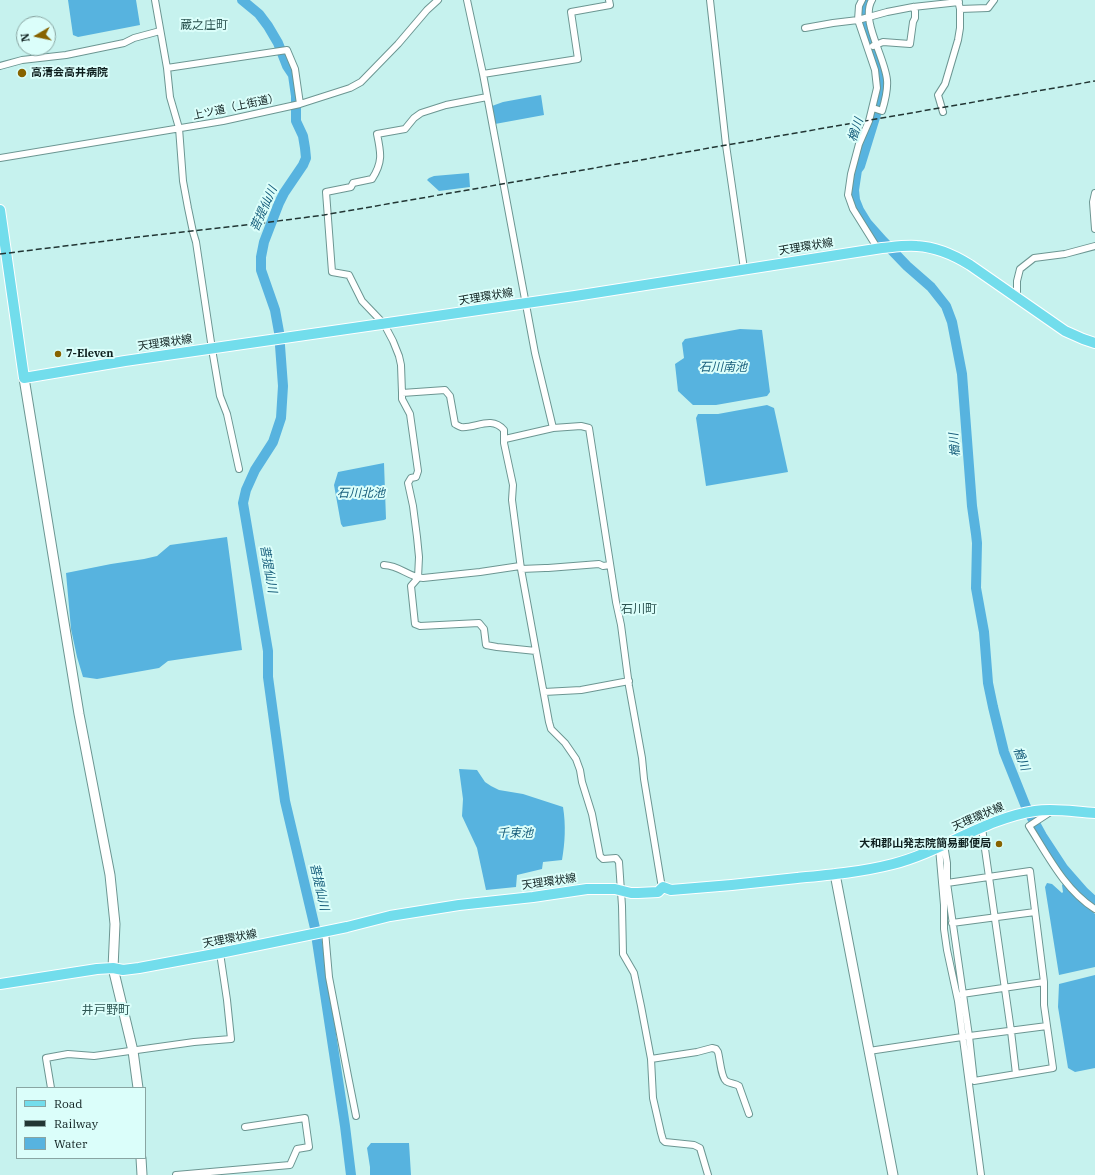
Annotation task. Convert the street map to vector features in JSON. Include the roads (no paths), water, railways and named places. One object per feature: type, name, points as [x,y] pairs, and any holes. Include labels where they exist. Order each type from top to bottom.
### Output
[{"type":"main road","points":[[0,210],[24,378]]},
{"type":"main road","name":"天理環状線","points":[[24,378],[125,361],[525,302],[575,296],[900,246],[917,246],[939,250],[958,258],[970,264],[1065,332],[1095,343]]},
{"type":"main road","name":"天理環状線","points":[[0,984],[113,968],[123,970],[220,953],[324,932],[390,916],[459,905],[586,889],[615,889],[638,893],[658,892],[664,887],[667,890],[670,890],[719,886],[835,874],[876,868],[895,864],[941,847],[1012,815],[1035,810],[1095,813]]},
{"type":"street","points":[[155,0],[167,68],[170,97],[179,128],[183,181],[196,242],[220,396],[227,414],[239,469]]},
{"type":"street","name":"上ツ道（上街道）","points":[[0,158],[223,121],[300,104],[350,88],[361,82],[438,0]]},
{"type":"street","points":[[467,0],[483,74],[535,353],[554,428]]},
{"type":"street","points":[[483,74],[578,59],[572,12],[610,5],[609,0]]},
{"type":"street","points":[[710,0],[726,145],[744,269]]},
{"type":"street","points":[[872,0],[869,5],[868,17],[885,69],[887,81],[882,111],[873,108]]},
{"type":"street","points":[[960,10],[988,8],[994,0]]},
{"type":"street","points":[[860,1],[859,20],[876,70],[877,88],[869,121],[859,144],[851,174],[848,194],[853,209],[880,248]]},
{"type":"street","points":[[805,28],[859,20],[913,7],[958,1],[960,10],[960,28],[958,40],[945,84],[938,95],[943,112]]},
{"type":"street","points":[[868,48],[883,42],[910,44],[913,22],[915,18],[915,11],[913,7]]},
{"type":"street","points":[[0,66],[22,60],[66,55],[124,42],[160,31]]},
{"type":"street","points":[[167,68],[287,50],[295,69],[300,104]]},
{"type":"street","points":[[487,97],[446,105],[421,113],[414,118],[405,129],[378,134],[380,153],[379,169],[372,179],[353,183],[351,187],[326,192],[332,272],[348,275],[362,301],[384,324],[393,340],[399,356],[401,365],[402,399],[410,414],[418,471],[416,477],[411,478],[408,483],[413,506],[419,557],[418,578],[411,586],[415,624],[420,626],[479,623],[484,629],[486,644],[497,647],[536,651]]},
{"type":"street","points":[[1095,193],[1093,202],[1095,229]]},
{"type":"street","points":[[1017,298],[1016,281],[1020,269],[1034,258],[1065,254],[1095,246]]},
{"type":"street","points":[[24,378],[79,714],[110,875],[115,924],[113,968],[133,1051],[138,1087]]},
{"type":"street","points":[[402,393],[445,390],[450,396],[454,424],[461,427],[488,423],[501,426],[504,430],[504,443],[513,485],[512,500],[520,567],[550,729],[565,743],[576,759],[592,814],[600,856],[603,859],[616,858],[619,862],[623,954],[634,973],[641,1006],[651,1059],[653,1098],[662,1140],[665,1142],[694,1145],[700,1148],[708,1175]]},
{"type":"street","points":[[505,439],[554,428],[581,426],[589,428],[642,758],[644,780],[661,882],[664,887]]},
{"type":"street","points":[[384,565],[393,566],[418,578],[520,567],[548,568],[600,564],[604,566],[610,565]]},
{"type":"street","points":[[544,692],[581,690],[629,681]]},
{"type":"street","points":[[1055,810],[1030,826],[1059,874],[1085,903],[1095,909]]},
{"type":"street","points":[[982,828],[1016,1074]]},
{"type":"street","points":[[941,847],[947,863],[947,883],[962,994],[981,1175]]},
{"type":"street","points":[[941,847],[944,929],[974,1081],[1053,1068],[1044,1005],[1044,982],[1030,871],[947,883]]},
{"type":"street","points":[[835,874],[893,1175]]},
{"type":"street","points":[[952,923],[1035,912]]},
{"type":"street","points":[[324,932],[329,977],[356,1116]]},
{"type":"street","points":[[51,1087],[46,1058],[68,1054],[94,1056],[194,1042],[232,1039],[220,953]]},
{"type":"street","points":[[962,994],[1044,982]]},
{"type":"street","points":[[869,1051],[966,1036],[1047,1026]]},
{"type":"street","points":[[651,1059],[697,1052],[712,1048],[716,1049],[718,1052],[722,1075],[725,1080],[737,1084],[749,1114]]},
{"type":"street","points":[[176,1175],[290,1165],[297,1149],[309,1147],[306,1118],[245,1127]]},
{"type":"street","points":[[141,1159],[142,1175]]},
{"type":"water","points":[[68,0],[136,0],[140,25],[78,37],[73,35]]},
{"type":"water","points":[[541,95],[544,115],[495,124],[492,106],[503,102]]},
{"type":"water","points":[[469,173],[470,187],[439,191],[427,180],[434,176]]},
{"type":"water","name":"石川南池","points":[[740,329],[762,330],[770,392],[767,396],[716,405],[693,405],[678,391],[675,364],[684,358],[682,343],[685,339]]},
{"type":"water","name":"石川南池","points":[[767,405],[774,408],[788,472],[706,486],[696,418],[698,414],[718,414]]},
{"type":"water","name":"石川北池","points":[[384,463],[386,519],[343,527],[341,524],[334,485],[338,472]]},
{"type":"water","points":[[227,537],[242,650],[168,661],[159,668],[97,679],[83,677],[71,629],[66,573],[157,556],[170,545]]},
{"type":"water","name":"千束池","points":[[459,769],[477,770],[485,782],[499,790],[523,794],[563,807],[565,834],[562,860],[543,862],[542,869],[517,875],[516,887],[486,890],[477,848],[462,816],[463,799]]},
{"type":"water","points":[[1047,883],[1052,884],[1062,893],[1062,885],[1064,883],[1079,900],[1095,914],[1095,967],[1059,975],[1045,887]]},
{"type":"water","points":[[1095,975],[1095,1068],[1075,1072],[1068,1068],[1058,1007],[1059,984]]},
{"type":"water","points":[[371,1143],[409,1143],[411,1175],[370,1175],[367,1148]]},
{"type":"waterway","name":"菩提仙川","points":[[242,0],[259,14],[268,26],[278,43],[287,66],[293,75],[296,96],[296,121],[303,136],[306,158],[279,203],[264,242],[261,257],[261,270],[275,310],[279,332],[283,386],[281,418],[273,442],[255,470],[246,490],[243,503],[268,651],[268,677],[285,801],[315,928],[351,1175]]},
{"type":"waterway","name":"楢川","points":[[867,0],[862,10],[863,24],[881,71],[882,84],[881,98],[860,166],[857,170],[854,190],[855,200],[867,223],[907,266],[931,287],[946,306],[952,322],[962,374],[972,506],[977,543],[976,588],[984,632],[988,683],[1004,752],[1026,807],[1042,836],[1063,868],[1095,902]]},
{"type":"railway","points":[[0,254],[324,215],[1095,81]]},
{"type":"place","name":"高清会高井病院","points":[[22,73]]},
{"type":"place","name":"7-Eleven","points":[[58,354]]},
{"type":"place","name":"大和郡山発志院簡易郵便局","points":[[999,844]]},
{"type":"district","name":"蔵之庄町","points":[[204,26]]},
{"type":"district","name":"石川町","points":[[639,610]]},
{"type":"district","name":"井戸野町","points":[[106,1011]]}]
